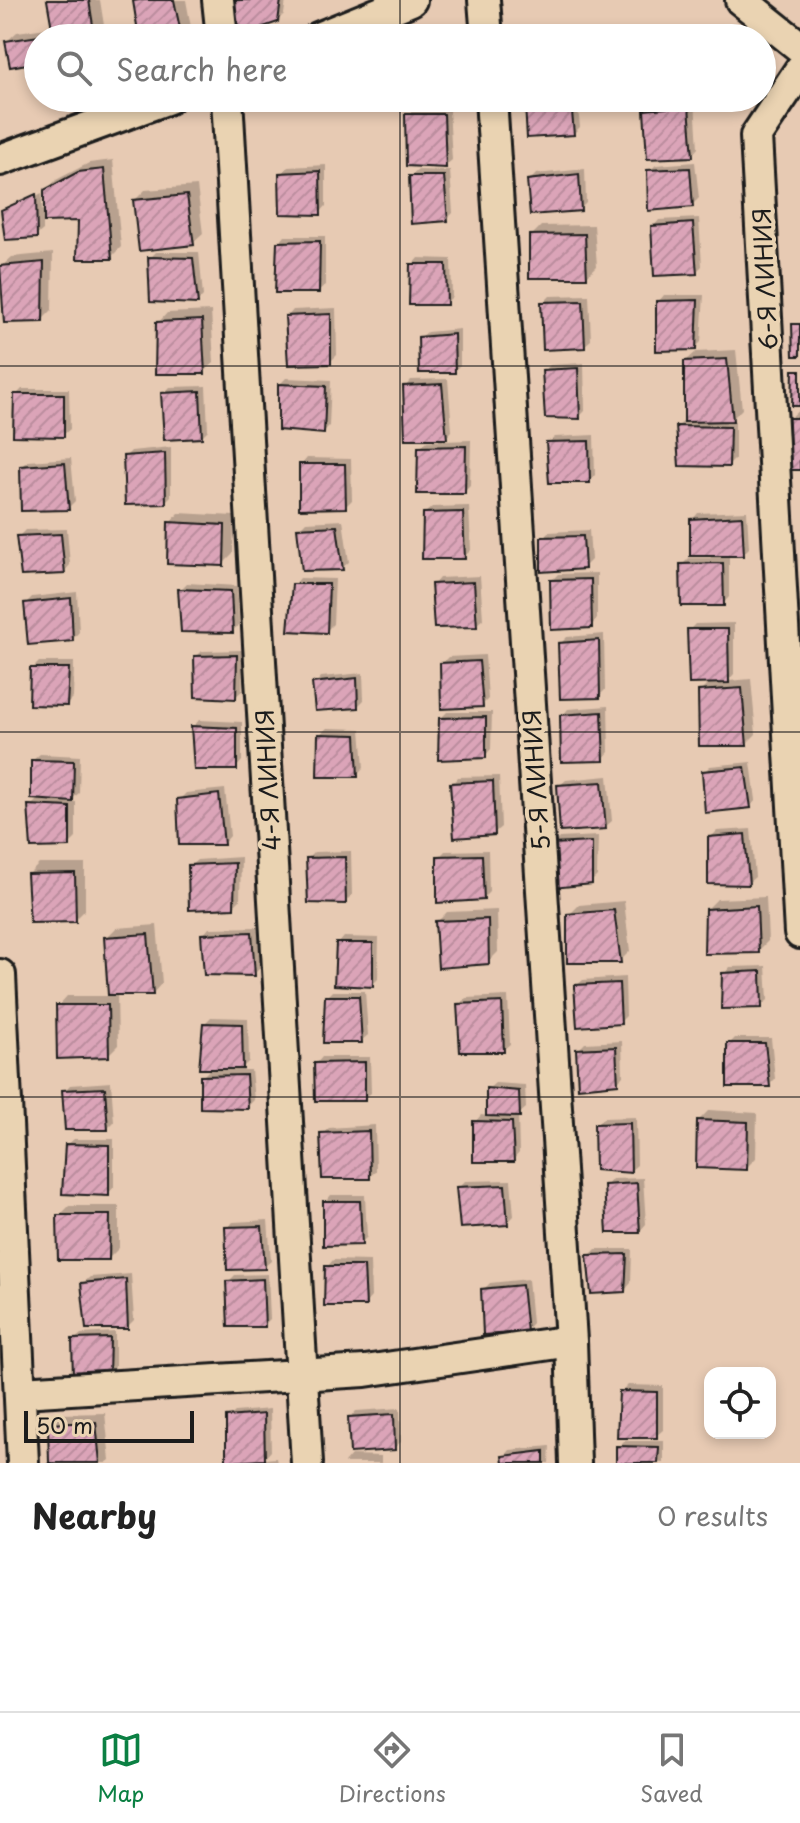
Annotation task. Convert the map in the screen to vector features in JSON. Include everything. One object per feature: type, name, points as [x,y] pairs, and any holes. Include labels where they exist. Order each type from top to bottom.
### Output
[{"type":"street","points":[[218,0],[221,24]]},
{"type":"street","points":[[352,24],[411,0]]},
{"type":"street","points":[[484,0],[486,24]]},
{"type":"street","points":[[741,0],[771,24]]},
{"type":"street","points":[[776,28],[800,47]]},
{"type":"street","name":"6-Я ЛИНИЯ","points":[[776,106],[800,70]]},
{"type":"street","points":[[0,158],[130,112]]},
{"type":"street","name":"4-Я ЛИНИЯ","points":[[228,112],[307,1463]]},
{"type":"street","name":"5-Я ЛИНИЯ","points":[[492,112],[571,1341],[575,1463]]},
{"type":"street","name":"6-Я ЛИНИЯ","points":[[772,112],[756,136],[800,933]]},
{"type":"street","points":[[0,975],[23,1463]]},
{"type":"street","points":[[21,1392],[365,1371],[571,1341]]},
{"type":"building","points":[[47,0],[89,0],[93,24],[51,24]]},
{"type":"building","points":[[174,0],[179,24],[137,24],[133,1]]},
{"type":"building","points":[[230,0],[281,0],[278,22],[233,24]]},
{"type":"building","points":[[24,38],[24,64],[10,67],[5,41]]},
{"type":"building","points":[[525,112],[572,112],[574,135],[527,138]]},
{"type":"building","points":[[644,112],[689,112],[693,157],[647,159]]},
{"type":"building","points":[[405,114],[444,114],[446,168],[406,166]]},
{"type":"building","points":[[690,168],[693,207],[648,211],[647,170]]},
{"type":"building","points":[[104,169],[112,259],[77,259],[78,221],[44,222],[44,190],[78,172]]},
{"type":"building","points":[[320,171],[321,215],[280,214],[279,173]]},
{"type":"building","points":[[579,174],[581,211],[530,215],[527,180]]},
{"type":"building","points":[[409,176],[444,176],[448,221],[411,224]]},
{"type":"building","points":[[36,194],[37,238],[5,240],[1,210]]},
{"type":"building","points":[[187,195],[194,245],[139,251],[133,200]]},
{"type":"building","points":[[693,223],[697,274],[654,276],[651,226]]},
{"type":"building","points":[[585,234],[587,278],[529,278],[529,235]]},
{"type":"building","points":[[320,241],[319,293],[275,293],[277,242]]},
{"type":"building","points":[[148,257],[193,258],[198,304],[150,302]]},
{"type":"building","points":[[44,262],[43,322],[4,323],[0,266]]},
{"type":"building","points":[[410,264],[446,264],[447,305],[409,305]]},
{"type":"building","points":[[698,300],[696,350],[656,351],[656,301]]},
{"type":"building","points":[[583,301],[585,348],[543,350],[541,302]]},
{"type":"building","points":[[331,314],[331,364],[288,365],[285,316]]},
{"type":"building","points":[[202,320],[205,374],[155,374],[156,322]]},
{"type":"building","points":[[792,324],[800,324],[800,356],[793,356]]},
{"type":"building","points":[[454,334],[455,373],[419,373],[418,337]]},
{"type":"building","points":[[727,359],[733,421],[684,422],[684,361]]},
{"type":"building","points":[[578,368],[580,419],[545,418],[542,370]]},
{"type":"building","points":[[793,370],[800,370],[800,406],[792,406]]},
{"type":"building","points":[[278,384],[326,386],[324,434],[278,430]]},
{"type":"building","points":[[442,384],[447,439],[405,439],[403,386]]},
{"type":"building","points":[[200,391],[202,438],[164,440],[161,393]]},
{"type":"building","points":[[14,394],[64,394],[64,437],[13,436]]},
{"type":"building","points":[[788,418],[800,418],[800,470],[791,470]]},
{"type":"building","points":[[676,426],[730,427],[729,467],[679,466]]},
{"type":"building","points":[[589,441],[590,483],[549,483],[546,442]]},
{"type":"building","points":[[466,446],[465,494],[417,494],[418,447]]},
{"type":"building","points":[[165,453],[166,504],[125,505],[123,456]]},
{"type":"building","points":[[65,463],[69,510],[21,511],[20,466]]},
{"type":"building","points":[[299,464],[345,464],[346,508],[299,509]]},
{"type":"building","points":[[463,512],[465,559],[422,559],[423,513]]},
{"type":"building","points":[[742,516],[744,556],[690,556],[690,519]]},
{"type":"building","points":[[168,522],[225,525],[224,566],[167,564]]},
{"type":"building","points":[[337,526],[343,570],[302,571],[297,528]]},
{"type":"building","points":[[61,534],[65,574],[21,576],[16,536]]},
{"type":"building","points":[[583,536],[585,569],[541,572],[541,537]]},
{"type":"building","points":[[723,563],[724,606],[681,606],[680,564]]},
{"type":"building","points":[[591,579],[592,628],[551,630],[550,580]]},
{"type":"building","points":[[474,582],[477,627],[434,628],[431,584]]},
{"type":"building","points":[[292,584],[329,584],[327,633],[288,631]]},
{"type":"building","points":[[178,589],[231,591],[233,633],[181,632]]},
{"type":"building","points":[[71,598],[73,641],[28,645],[24,603]]},
{"type":"building","points":[[687,629],[728,629],[729,683],[689,684]]},
{"type":"building","points":[[599,640],[600,698],[560,699],[558,643]]},
{"type":"building","points":[[237,655],[236,699],[195,697],[194,656]]},
{"type":"building","points":[[479,661],[483,707],[441,709],[440,663]]},
{"type":"building","points":[[30,668],[69,668],[67,706],[29,705]]},
{"type":"building","points":[[357,678],[358,708],[315,711],[312,683]]},
{"type":"building","points":[[742,688],[747,746],[699,746],[698,691]]},
{"type":"building","points":[[602,712],[604,761],[561,762],[560,715]]},
{"type":"building","points":[[486,717],[486,758],[438,760],[439,718]]},
{"type":"building","points":[[191,726],[237,728],[237,770],[194,770]]},
{"type":"building","points":[[318,734],[356,735],[358,777],[317,777]]},
{"type":"building","points":[[31,760],[74,761],[73,802],[31,799]]},
{"type":"building","points":[[745,767],[751,808],[705,813],[702,771]]},
{"type":"building","points":[[493,781],[495,835],[454,838],[450,783]]},
{"type":"building","points":[[602,782],[606,829],[560,832],[557,785]]},
{"type":"building","points":[[219,794],[224,845],[179,845],[177,799]]},
{"type":"building","points":[[28,805],[70,807],[70,847],[31,848]]},
{"type":"building","points":[[745,834],[749,885],[708,884],[708,837]]},
{"type":"building","points":[[592,842],[592,884],[553,888],[551,844]]},
{"type":"building","points":[[482,855],[484,900],[437,903],[437,856]]},
{"type":"building","points":[[345,857],[346,904],[308,903],[306,858]]},
{"type":"building","points":[[235,863],[234,908],[189,910],[188,865]]},
{"type":"building","points":[[75,873],[76,922],[30,923],[27,874]]},
{"type":"building","points":[[757,906],[759,953],[704,954],[705,909]]},
{"type":"building","points":[[614,910],[621,963],[567,963],[567,914]]},
{"type":"building","points":[[488,919],[489,964],[438,968],[435,921]]},
{"type":"building","points":[[252,932],[255,976],[204,975],[201,934]]},
{"type":"building","points":[[148,934],[153,995],[108,995],[104,937]]},
{"type":"building","points":[[336,943],[373,943],[373,987],[334,985]]},
{"type":"building","points":[[761,971],[762,1008],[721,1009],[722,973]]},
{"type":"building","points":[[619,983],[621,1024],[577,1027],[574,985]]},
{"type":"building","points":[[325,996],[359,996],[362,1043],[323,1043]]},
{"type":"building","points":[[502,1002],[504,1052],[460,1052],[457,1004]]},
{"type":"building","points":[[56,1005],[108,1005],[109,1057],[57,1059]]},
{"type":"building","points":[[203,1023],[242,1024],[243,1069],[199,1069]]},
{"type":"building","points":[[727,1043],[765,1043],[770,1087],[727,1087]]},
{"type":"building","points":[[616,1047],[618,1084],[578,1088],[576,1049]]},
{"type":"building","points":[[365,1062],[365,1101],[315,1101],[314,1063]]},
{"type":"building","points":[[246,1075],[248,1109],[200,1108],[200,1076]]},
{"type":"building","points":[[105,1088],[108,1130],[65,1130],[62,1090]]},
{"type":"building","points":[[486,1088],[519,1091],[520,1117],[486,1116]]},
{"type":"building","points":[[697,1120],[748,1122],[747,1170],[696,1168]]},
{"type":"building","points":[[473,1121],[512,1122],[514,1162],[473,1162]]},
{"type":"building","points":[[630,1123],[631,1173],[595,1170],[594,1124]]},
{"type":"building","points":[[369,1131],[370,1179],[322,1179],[320,1133]]},
{"type":"building","points":[[65,1144],[109,1145],[109,1196],[62,1194]]},
{"type":"building","points":[[637,1183],[640,1233],[607,1233],[604,1185]]},
{"type":"building","points":[[505,1185],[508,1225],[460,1228],[456,1187]]},
{"type":"building","points":[[323,1201],[360,1201],[362,1245],[323,1246]]},
{"type":"building","points":[[57,1215],[110,1215],[109,1260],[58,1260]]},
{"type":"building","points":[[262,1226],[265,1269],[227,1270],[225,1227]]},
{"type":"building","points":[[627,1254],[625,1292],[591,1294],[587,1255]]},
{"type":"building","points":[[325,1266],[364,1266],[366,1306],[324,1306]]},
{"type":"building","points":[[126,1279],[128,1329],[86,1329],[81,1283]]},
{"type":"building","points":[[263,1279],[265,1327],[228,1327],[226,1281]]},
{"type":"building","points":[[522,1285],[527,1332],[483,1335],[481,1289]]},
{"type":"building","points":[[110,1338],[109,1376],[73,1378],[72,1339]]},
{"type":"building","points":[[619,1391],[657,1392],[657,1438],[617,1438]]},
{"type":"building","points":[[264,1414],[265,1460],[226,1462],[226,1417]]},
{"type":"building","points":[[394,1414],[395,1450],[350,1453],[348,1417]]},
{"type":"building","points":[[96,1422],[100,1463],[49,1463],[48,1424]]},
{"type":"building","points":[[616,1446],[659,1447],[658,1463],[616,1463]]},
{"type":"building","points":[[544,1451],[544,1463],[503,1463],[502,1456]]}]
